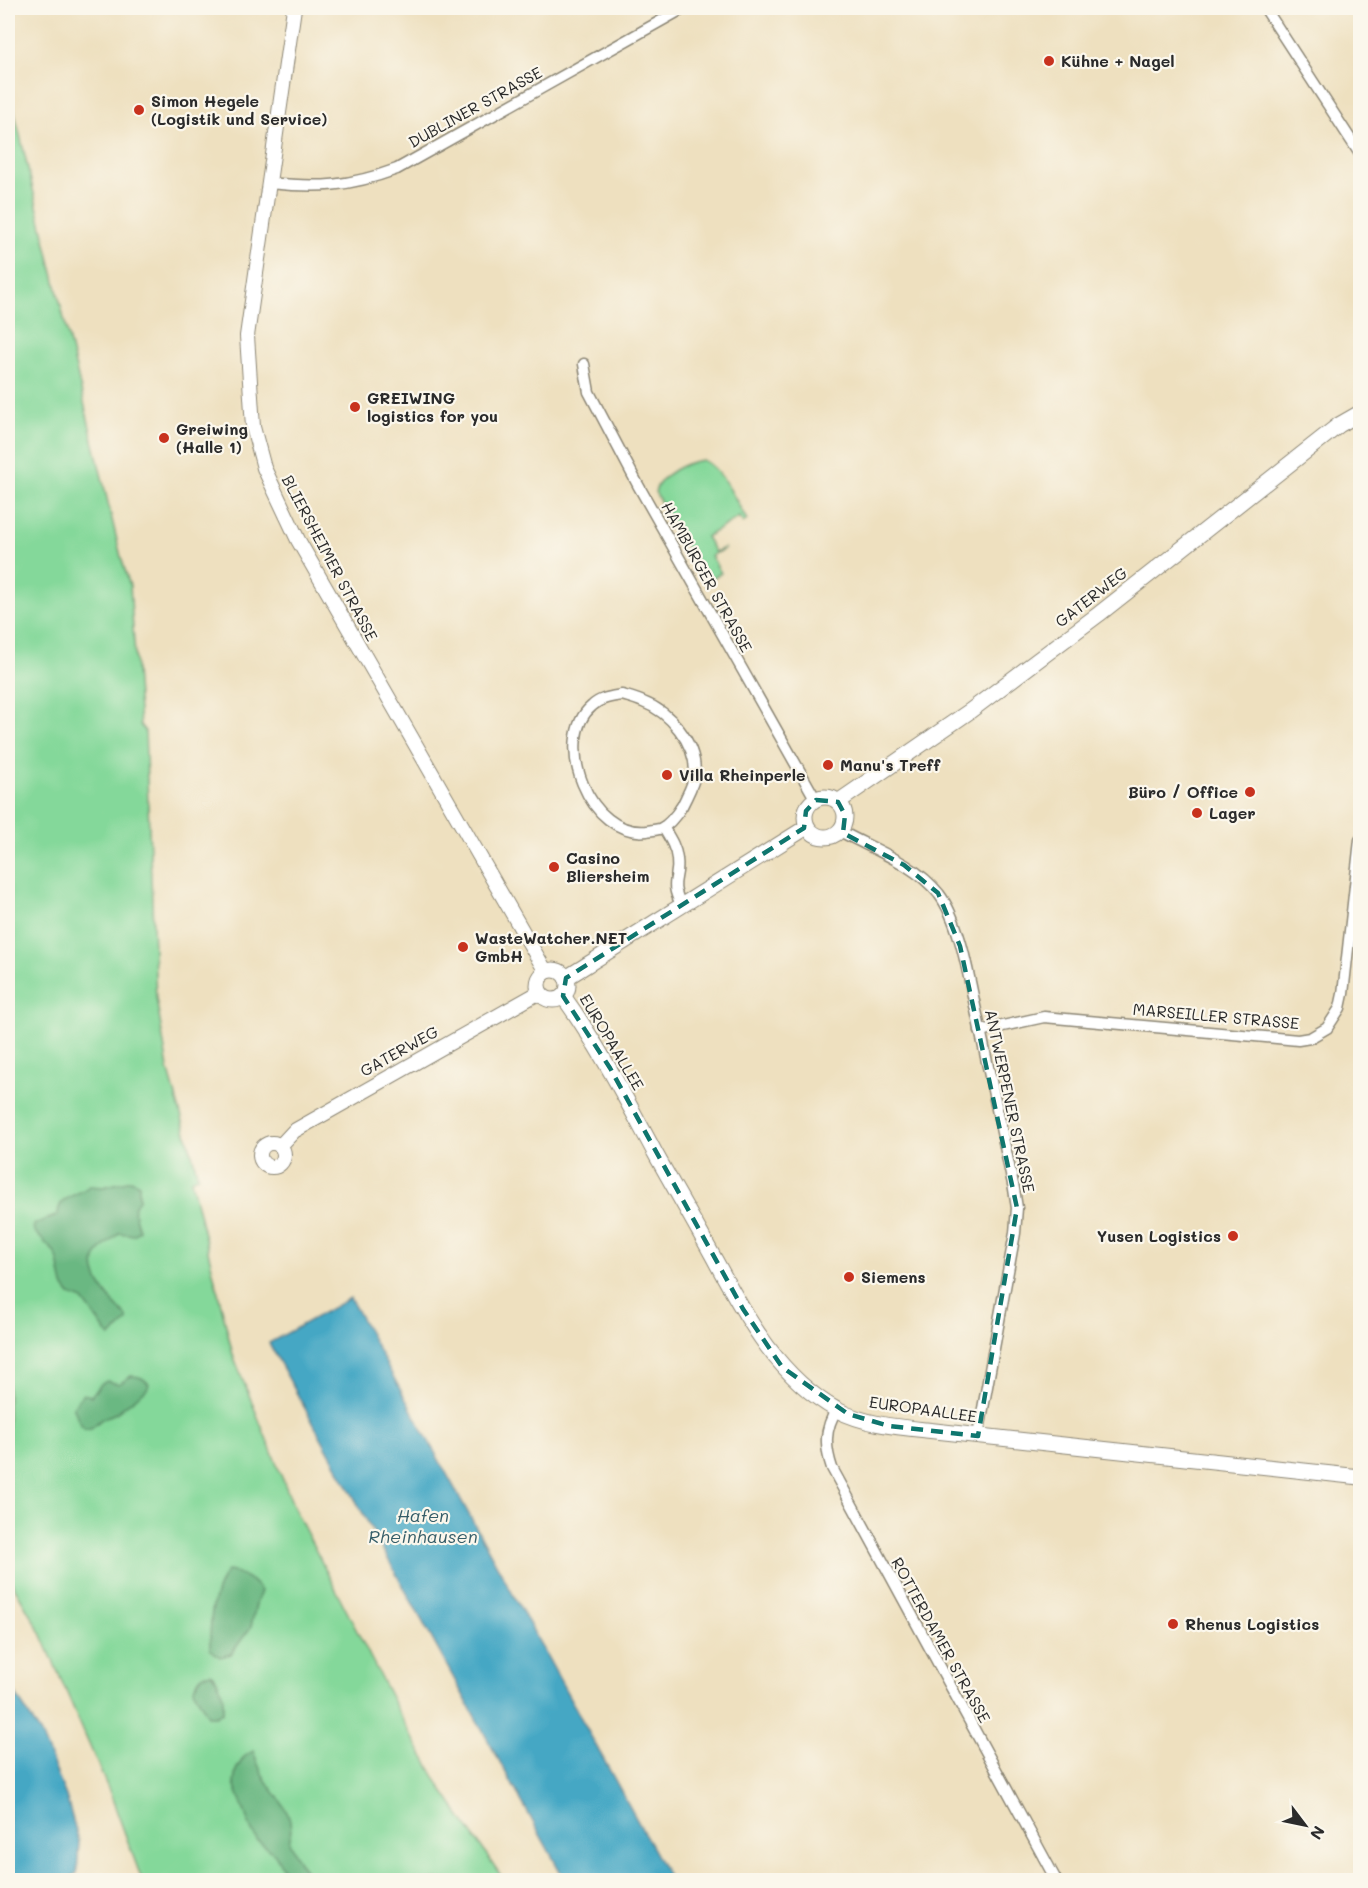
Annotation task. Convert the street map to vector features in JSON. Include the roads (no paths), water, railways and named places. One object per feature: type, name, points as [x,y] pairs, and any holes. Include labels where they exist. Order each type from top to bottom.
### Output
[{"type":"main road","name":"GATERWEG","points":[[838,802],[979,705],[1099,614],[1339,425],[1360,413]]},
{"type":"main road","points":[[823,798],[838,802],[845,816],[840,831],[833,836],[817,836],[807,826],[806,811],[816,800],[823,798]]},
{"type":"main road","points":[[566,978],[807,826]]},
{"type":"main road","points":[[558,971],[566,978],[568,987],[563,996],[552,1000],[540,992],[538,983],[546,972],[558,971]]},
{"type":"main road","name":"EUROPAALLEE","points":[[563,996],[610,1068],[742,1309],[769,1351],[800,1383],[837,1409],[889,1426],[1360,1477]]},
{"type":"street","name":"BLIERSHEIMER STRASSE","points":[[294,8],[247,336],[253,427],[264,468],[298,540],[546,972]]},
{"type":"street","name":"DUBLINER STRASSE","points":[[268,183],[309,187],[335,186],[397,169],[684,8]]},
{"type":"street","points":[[1265,8],[1360,154]]},
{"type":"street","name":"HAMBURGER STRASSE","points":[[584,364],[589,392],[633,475],[816,800]]},
{"type":"street","points":[[622,695],[644,702],[661,712],[677,727],[691,753],[695,772],[690,791],[683,806],[663,827],[641,831],[625,828],[608,820],[589,798],[581,780],[576,758],[576,739],[581,720],[592,706],[606,698],[622,695]]},
{"type":"street","points":[[663,827],[675,848],[678,861],[674,887],[682,906]]},
{"type":"street","name":"ANTWERPENER STRASSE","points":[[840,831],[904,865],[924,879],[945,903],[952,916],[980,1031],[1017,1208],[1015,1233],[978,1436]]},
{"type":"street","name":"MARSEILLER STRASSE","points":[[980,1031],[1044,1017],[1298,1040],[1317,1034],[1334,1020],[1344,994],[1360,840]]},
{"type":"street","name":"GATERWEG","points":[[280,1146],[294,1131],[540,992]]},
{"type":"street","name":"ROTTERDAMER STRASSE","points":[[837,1409],[828,1425],[826,1449],[837,1479],[1056,1881]]},
{"type":"water","name":"Hafen Rheinhausen","points":[[350,1298],[670,1880],[565,1880],[269,1343]]},
{"type":"water","points":[[8,1682],[41,1734],[66,1796],[79,1841],[77,1873],[66,1880],[8,1880]]},
{"type":"place","name":"Kühne + Nagel","points":[[1049,61]]},
{"type":"place","name":"Simon Hegele (Logistik und Service)","points":[[139,110]]},
{"type":"place","name":"GREIWING logistics for you","points":[[355,407]]},
{"type":"place","name":"Greiwing (Halle 1)","points":[[164,438]]},
{"type":"place","name":"Manu's Treff","points":[[828,765]]},
{"type":"place","name":"Villa Rheinperle","points":[[667,775]]},
{"type":"place","name":"Büro / Office","points":[[1250,792]]},
{"type":"place","name":"Lager","points":[[1197,813]]},
{"type":"place","name":"Casino Bliersheim","points":[[554,867]]},
{"type":"place","name":"WasteWatcher.NET GmbH","points":[[463,947]]},
{"type":"place","name":"Yusen Logistics","points":[[1233,1236]]},
{"type":"place","name":"Siemens","points":[[849,1277]]},
{"type":"place","name":"Rhenus Logistics","points":[[1173,1624]]}]
